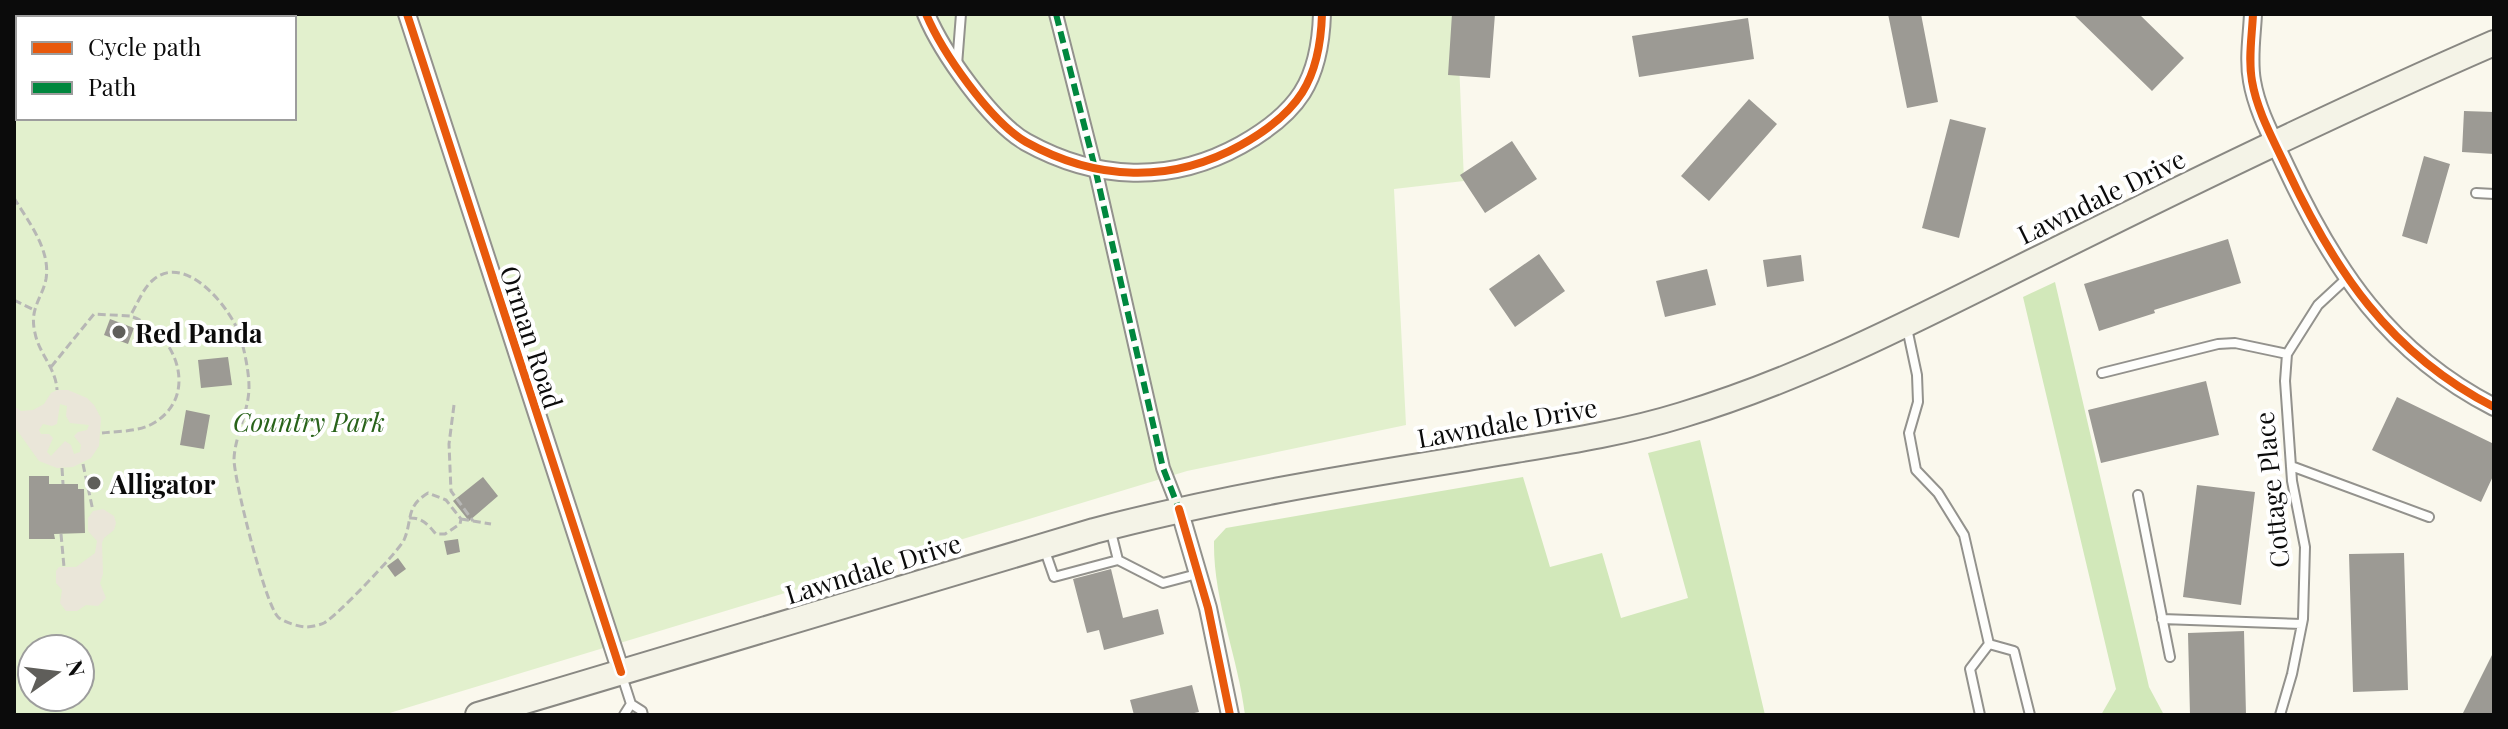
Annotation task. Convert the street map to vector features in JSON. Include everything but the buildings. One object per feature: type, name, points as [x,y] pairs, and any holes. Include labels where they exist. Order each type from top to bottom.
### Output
[{"type":"main road","name":"Lawndale Drive","points":[[478,715],[1044,546],[1179,509],[1636,428],[1693,412],[1773,383],[1906,323],[2274,142],[2494,43]]},
{"type":"street","name":"Orman Road","points":[[407,14],[621,672]]},
{"type":"street","points":[[926,14],[957,71],[1023,140],[1058,157],[1095,168],[1129,173],[1172,172],[1202,164],[1261,133],[1287,113],[1303,94],[1315,66],[1322,32],[1322,14]]},
{"type":"street","points":[[1056,14],[1095,168],[1163,468],[1179,509],[1208,608],[1230,715]]},
{"type":"street","points":[[2253,14],[2250,58],[2253,84],[2274,142],[2322,242],[2346,279],[2400,341],[2448,379],[2494,407]]},
{"type":"lane","points":[[957,71],[961,14]]},
{"type":"lane","points":[[2476,193],[2494,194]]},
{"type":"lane","points":[[2102,373],[2218,344],[2235,343],[2287,354],[2318,305],[2346,279]]},
{"type":"lane","points":[[1906,323],[1917,375],[1918,402],[1909,433],[1916,470],[1938,493],[1964,535],[1989,644]]},
{"type":"lane","name":"Cottage Place","points":[[2280,715],[2302,624],[2305,547],[2291,466],[2285,381],[2287,354]]},
{"type":"lane","points":[[2291,466],[2429,517]]},
{"type":"lane","points":[[2138,495],[2170,657]]},
{"type":"lane","points":[[1110,527],[1118,560]]},
{"type":"lane","points":[[1044,546],[1054,577],[1118,560],[1163,583],[1197,574]]},
{"type":"lane","points":[[2162,619],[2302,624]]},
{"type":"lane","points":[[1980,715],[1970,669],[1989,644]]},
{"type":"lane","points":[[1989,644],[2014,651],[2030,715]]},
{"type":"lane","points":[[621,672],[631,704],[643,715]]},
{"type":"lane","points":[[624,715],[631,704]]},
{"type":"path","points":[[14,198],[34,229],[44,254],[46,278],[33,309],[35,333],[57,378],[57,390]]},
{"type":"path","points":[[130,316],[151,281],[160,275],[189,275],[208,289],[228,314],[240,337],[249,388],[234,460],[258,567],[269,602],[279,618],[304,628],[324,623],[339,611],[404,541],[415,501],[428,493],[446,500],[461,519],[491,524]]},
{"type":"path","points":[[14,300],[33,309]]},
{"type":"path","points":[[51,367],[94,314],[130,316],[144,321],[160,334],[173,351],[178,369],[178,388],[171,404],[163,416],[152,424],[139,429],[102,433]]},
{"type":"path","points":[[454,405],[449,444],[451,491],[473,521]]},
{"type":"path","points":[[83,464],[93,511]]},
{"type":"path","points":[[62,468],[63,484]]},
{"type":"path","points":[[409,518],[417,517],[424,521],[436,534],[453,530],[461,519]]},
{"type":"path","points":[[61,534],[64,567]]},
{"type":"green space","name":"Country Park","points":[[14,14],[1457,14],[1464,181],[1394,189],[1406,425],[1187,471],[383,715],[14,715]]},
{"type":"green space","points":[[2055,282],[2149,687],[2164,715],[2101,715],[2116,689],[2023,297]]},
{"type":"green space","points":[[1700,440],[1765,715],[1245,715],[1217,585],[1214,541],[1226,528],[1523,477],[1550,567],[1602,553],[1621,618],[1688,598],[1648,453]]},
{"type":"shaded area","points":[[68,390],[87,398],[101,418],[99,446],[91,458],[73,467],[57,468],[39,461],[14,426],[14,406],[21,411],[33,410],[44,404],[51,393]],"holes":[[[60,404],[67,406],[66,416],[70,423],[89,425],[87,430],[74,436],[81,445],[80,452],[74,454],[71,445],[65,441],[51,456],[47,452],[53,438],[49,434],[41,434],[39,430],[43,424],[57,424]]]},
{"type":"shaded area","points":[[103,509],[114,516],[116,523],[102,543],[103,574],[100,583],[106,598],[98,606],[86,605],[77,611],[66,611],[60,603],[62,590],[56,583],[56,571],[59,567],[76,567],[95,553],[97,541],[88,531],[88,518],[93,511]]},
{"type":"water","points":[[160,14],[224,16],[160,16]]},
{"type":"marked path","points":[[1056,14],[1095,168],[1163,468],[1179,509]]},
{"type":"cycle path","points":[[407,14],[621,672]]},
{"type":"cycle path","points":[[926,14],[943,47],[968,84],[1012,132],[1052,155],[1106,170],[1134,173],[1161,171],[1215,158],[1261,133],[1277,120],[1302,93],[1311,76],[1317,58],[1322,14]]},
{"type":"cycle path","points":[[2253,14],[2250,64],[2258,103],[2304,205],[2324,240],[2345,274],[2395,334],[2424,361],[2494,407]]},
{"type":"cycle path","points":[[1179,509],[1208,608],[1230,715]]},
{"type":"place","name":"Red Panda","points":[[119,332]]},
{"type":"place","name":"Alligator","points":[[94,483]]}]
